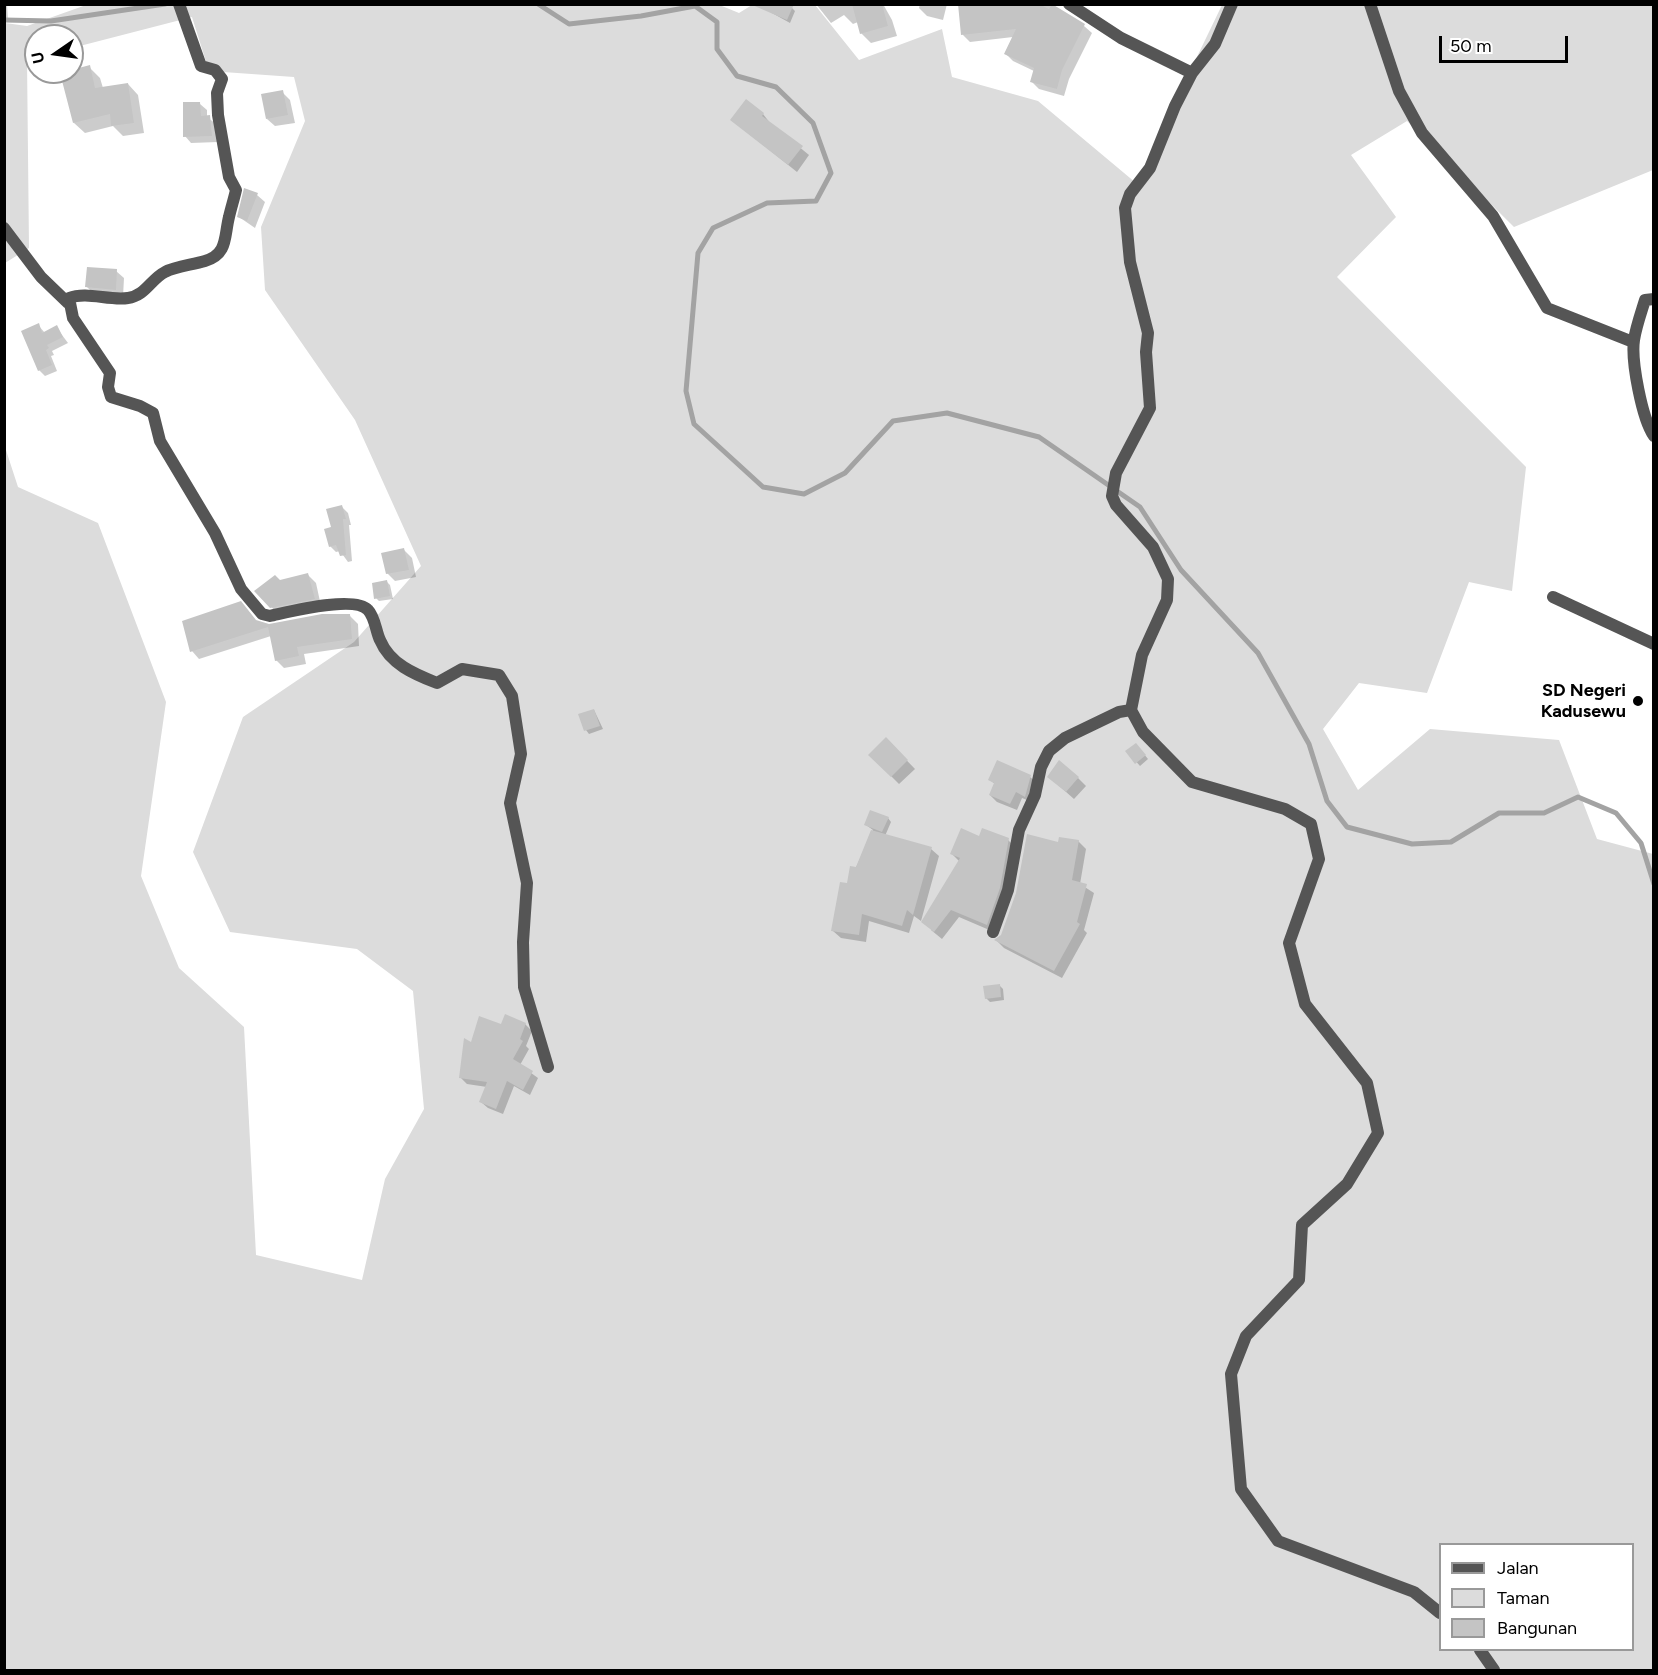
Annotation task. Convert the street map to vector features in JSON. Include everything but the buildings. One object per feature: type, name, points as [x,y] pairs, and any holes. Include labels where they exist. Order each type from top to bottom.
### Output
[{"type":"street","points":[[68,303],[69,298],[77,295],[111,300],[132,298],[164,272],[207,260],[217,255],[225,246],[228,218],[236,190],[229,177],[218,115],[217,93],[222,79],[215,70],[201,66],[179,4]]},
{"type":"street","points":[[1069,4],[1121,38],[1192,73]]},
{"type":"street","points":[[1232,4],[1215,44],[1192,73],[1165,128],[1150,168],[1130,194],[1125,208],[1130,262],[1148,333],[1146,352],[1150,408],[1116,473],[1112,496],[1116,505],[1153,547],[1168,579],[1167,600],[1142,655],[1131,710],[1143,732],[1192,783],[1285,809],[1311,824],[1319,859],[1289,943],[1305,1004],[1367,1083],[1378,1133],[1347,1184],[1302,1225],[1299,1280],[1246,1336],[1231,1374],[1241,1489],[1278,1541],[1414,1592],[1439,1612]]},
{"type":"street","points":[[1370,4],[1399,91],[1422,133],[1493,216],[1547,309],[1633,342]]},
{"type":"street","points":[[4,228],[41,276],[68,303],[73,318],[110,373],[108,387],[111,397],[140,406],[153,413],[160,441],[215,533],[241,589],[262,614],[270,616],[321,604],[361,606],[369,611],[381,643],[404,670],[437,683],[462,669],[499,675],[512,696],[521,753],[510,803],[527,883],[523,942],[524,987],[548,1067]]},
{"type":"street","points":[[1653,299],[1644,300],[1633,342],[1638,390],[1648,428],[1653,436]]},
{"type":"street","points":[[1553,597],[1653,644]]},
{"type":"street","points":[[993,932],[1008,890],[1019,830],[1035,795],[1041,767],[1049,751],[1065,738],[1119,712],[1131,710]]},
{"type":"street","points":[[1481,1651],[1494,1671]]},
{"type":"green space","points":[[89,4],[717,4],[739,13],[752,5],[815,5],[859,60],[942,29],[952,77],[1038,101],[1136,183],[1222,5],[1653,5],[1653,170],[1514,227],[1407,121],[1351,155],[1396,217],[1337,277],[1526,467],[1512,591],[1469,582],[1427,693],[1359,683],[1323,729],[1358,790],[1430,729],[1559,740],[1597,839],[1653,854],[1653,1670],[5,1670],[4,444],[18,487],[98,523],[166,702],[141,876],[179,968],[244,1027],[256,1255],[362,1280],[385,1179],[424,1109],[413,991],[357,949],[230,932],[193,852],[243,717],[354,642],[421,566],[355,420],[265,290],[261,227],[305,121],[294,77],[209,71],[192,17],[84,45],[84,24],[33,24]]},
{"type":"green space","points":[[5,23],[24,26],[24,84],[27,84],[29,248],[5,263]]},
{"type":"waterway","points":[[4,20],[51,21],[165,4]]},
{"type":"waterway","points":[[538,4],[569,24],[641,16],[695,6],[717,22],[717,49],[737,76],[776,87],[813,123],[831,173],[816,201],[767,203],[713,228],[698,253],[686,391],[694,424],[763,487],[804,494],[845,473],[893,421],[947,413],[1039,437],[1140,507],[1181,570],[1258,653],[1309,744],[1327,801],[1347,827],[1412,844],[1451,842],[1499,813],[1544,813],[1578,797],[1616,813],[1641,843],[1654,884]]},
{"type":"place","name":"SD Negeri Kadusewu","points":[[1638,701]]}]
